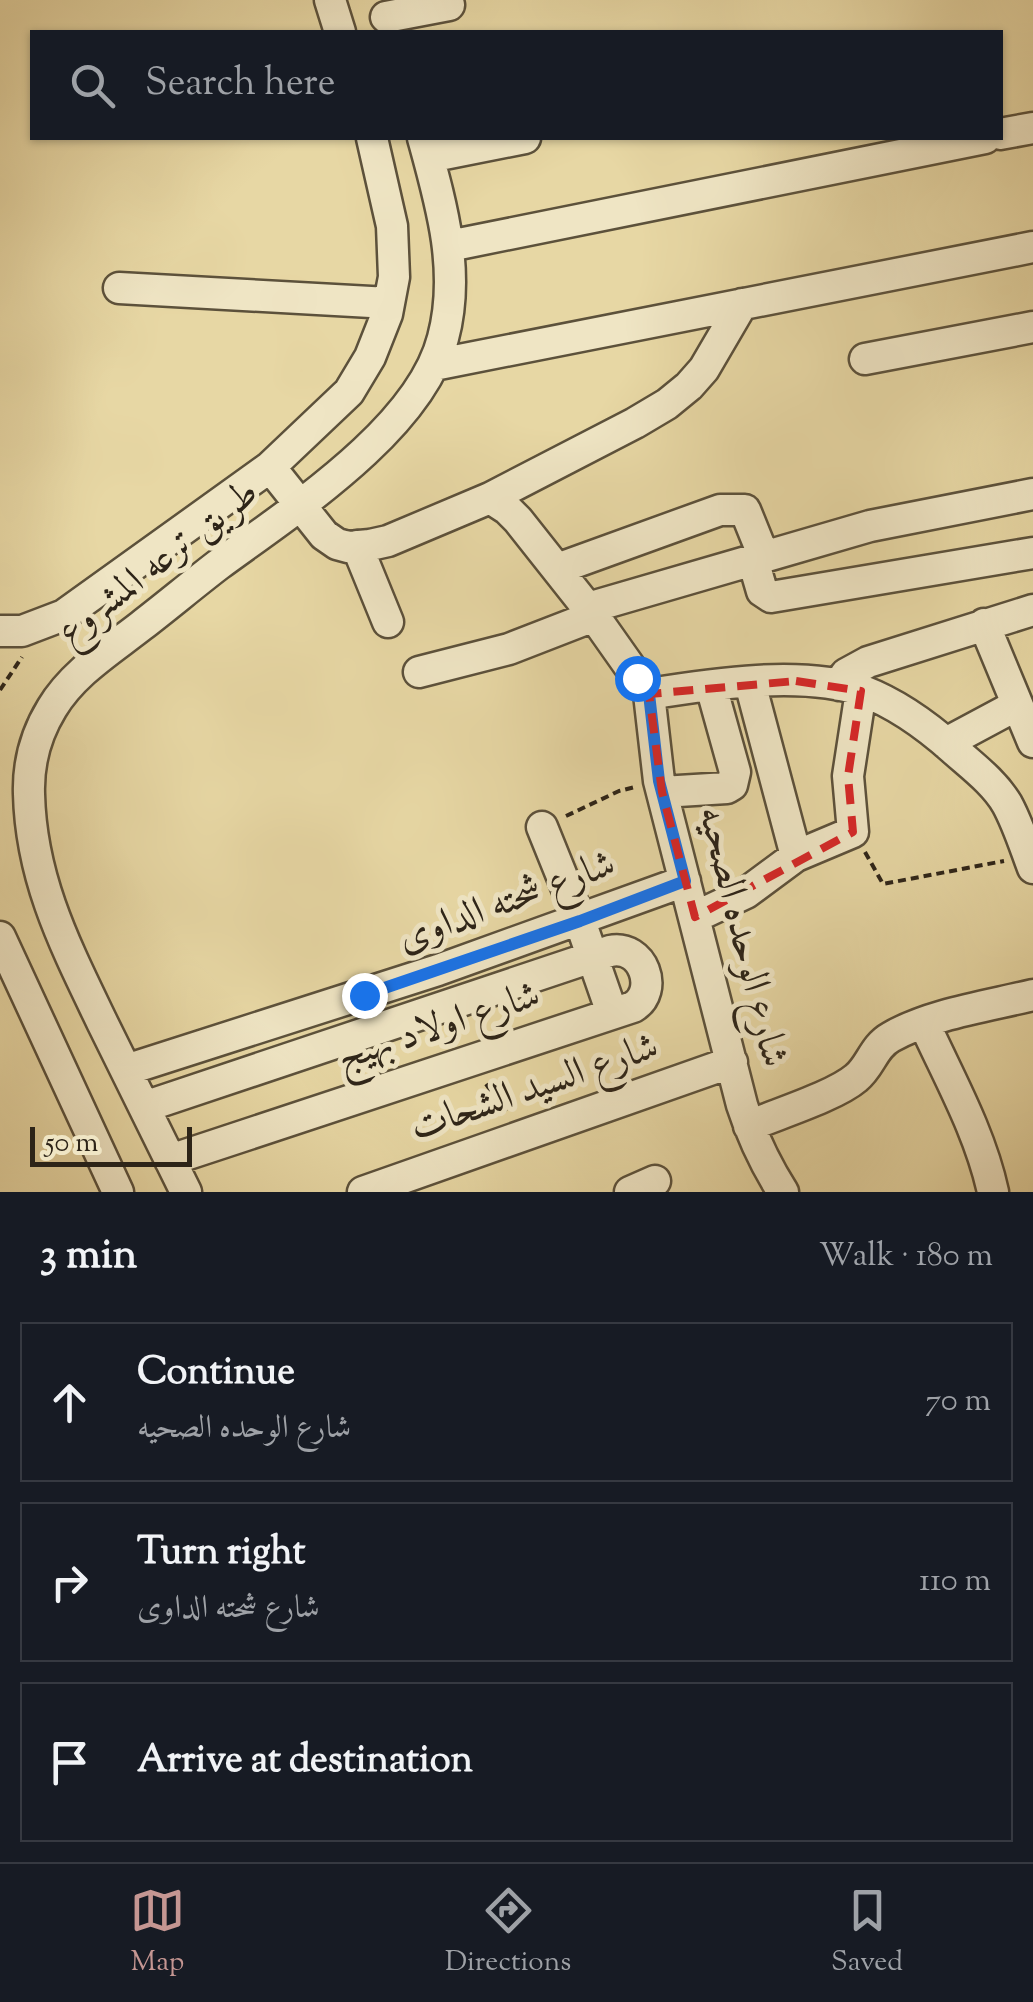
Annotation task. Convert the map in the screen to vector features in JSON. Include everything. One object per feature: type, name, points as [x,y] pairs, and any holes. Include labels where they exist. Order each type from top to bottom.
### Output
[{"type":"street","points":[[330,0],[339,30]]},
{"type":"street","points":[[386,16],[449,5]]},
{"type":"street","points":[[1003,133],[1033,128]]},
{"type":"street","points":[[0,631],[22,630],[64,615],[286,486],[370,357],[389,302],[394,277],[392,226],[372,140]]},
{"type":"street","points":[[426,147],[502,140]]},
{"type":"street","points":[[448,246],[975,140]]},
{"type":"street","name":"طريق ترعه المشروع","points":[[186,1192],[50,910],[32,831],[32,749],[52,707],[77,675],[216,566],[286,486],[381,435],[434,365],[444,336],[451,269],[426,147]]},
{"type":"street","points":[[434,365],[1033,246]]},
{"type":"street","points":[[119,288],[389,302]]},
{"type":"street","points":[[286,486],[324,535],[337,544],[370,545],[401,536],[490,498],[667,404],[704,368],[742,304]]},
{"type":"street","points":[[865,359],[1033,327]]},
{"type":"street","points":[[419,672],[509,649],[591,612],[758,558],[870,526],[1033,494]]},
{"type":"street","points":[[490,498],[507,509],[557,569],[649,694],[796,681],[850,688],[906,712],[1000,793],[1021,804],[1031,862]]},
{"type":"street","points":[[557,569],[733,508],[745,510],[762,592],[771,597],[1033,552]]},
{"type":"street","points":[[356,546],[388,622]]},
{"type":"street","points":[[694,917],[746,893],[796,856],[854,832],[848,776],[850,688],[846,674],[868,662],[1033,610]]},
{"type":"street","points":[[984,624],[1033,742]]},
{"type":"street","points":[[750,683],[796,856]]},
{"type":"street","points":[[661,786],[732,785],[734,772],[712,686]]},
{"type":"street","name":"شارع الوحده الصحيه","points":[[649,694],[661,786],[732,1062],[749,1126],[780,1191]]},
{"type":"street","points":[[946,743],[1016,704]]},
{"type":"street","points":[[542,827],[612,1013]]},
{"type":"street","name":"شارع شحته الداوى","points":[[126,1070],[438,970],[685,881]]},
{"type":"street","points":[[0,937],[118,1192]]},
{"type":"street","name":"شارع اولاد بهيج","points":[[170,1160],[642,1002],[647,990],[633,954],[621,948],[593,958]]},
{"type":"street","points":[[144,1107],[593,958]]},
{"type":"street","points":[[749,1126],[844,1086],[862,1073],[875,1050],[886,1040],[924,1023],[1033,995]]},
{"type":"street","points":[[924,1023],[974,1129],[992,1192]]},
{"type":"street","name":"شارع السيد الشحات","points":[[363,1192],[732,1062]]},
{"type":"path","points":[[542,827],[619,790],[661,786]]},
{"type":"path","points":[[854,832],[883,884],[1031,862]]},
{"type":"path","points":[[469,1060],[510,1118],[518,1138]]},
{"type":"highlighted area","points":[[796,681],[861,691],[848,776],[853,832],[695,917],[662,792],[649,694]]},
{"type":"route","points":[[364,995],[685,881],[659,781],[649,694],[637,678]]}]
